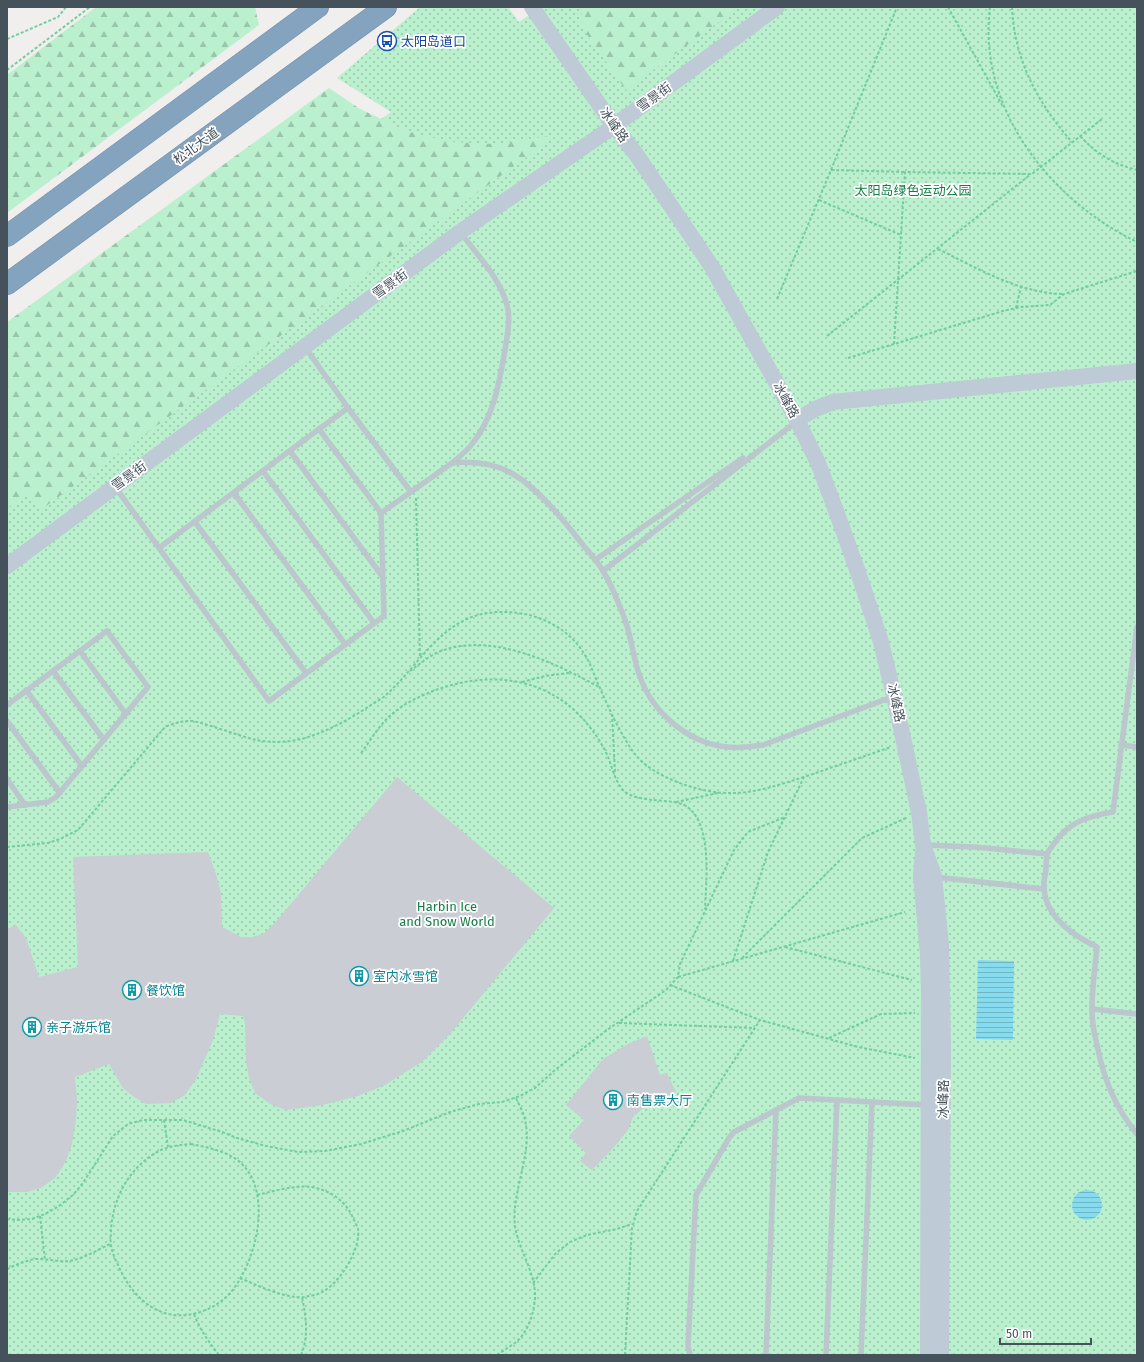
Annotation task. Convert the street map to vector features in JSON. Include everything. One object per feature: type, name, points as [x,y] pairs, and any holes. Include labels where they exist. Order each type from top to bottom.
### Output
[{"type":"highway","points":[[7,236],[318,7]]},
{"type":"highway","name":"松北大道","points":[[7,284],[386,7]]},
{"type":"street","name":"冰峰路","points":[[532,7],[614,126],[636,154],[712,267],[798,420],[818,463],[860,578],[881,642],[919,812],[928,876],[941,945],[943,997],[941,1355]]},
{"type":"street","name":"雪景街","points":[[7,566],[460,232],[614,126],[776,7]]},
{"type":"street","points":[[798,420],[815,409],[833,402],[1137,371]]},
{"type":"street","name":"冰峰路","points":[[928,876],[928,1355]]},
{"type":"lane","points":[[381,513],[452,463],[472,445],[489,417],[500,380],[509,314],[505,298],[494,278],[460,232]]},
{"type":"lane","points":[[304,347],[348,408],[413,490]]},
{"type":"lane","points":[[159,548],[348,408]]},
{"type":"lane","points":[[595,560],[798,420]]},
{"type":"lane","points":[[603,570],[798,420]]},
{"type":"lane","points":[[115,487],[269,701],[384,616],[381,513],[319,429]]},
{"type":"lane","points":[[290,451],[382,576]]},
{"type":"lane","points":[[452,463],[474,462],[492,465],[513,474],[553,510],[603,570],[628,626],[639,674],[648,695],[669,720],[697,738],[726,747],[763,745],[894,696]]},
{"type":"lane","points":[[263,471],[374,623]]},
{"type":"lane","points":[[234,493],[345,644]]},
{"type":"lane","points":[[195,522],[306,673]]},
{"type":"lane","points":[[1137,628],[1113,812],[1092,816],[1072,825],[1058,837],[1047,854],[1044,889],[1049,906],[1058,920],[1080,939],[1097,947],[1092,1009],[1101,1066],[1106,1082],[1118,1107],[1137,1134]]},
{"type":"lane","points":[[7,705],[107,631],[148,687],[60,793],[52,800],[48,802],[7,806]]},
{"type":"lane","points":[[80,651],[126,714]]},
{"type":"lane","points":[[53,671],[104,740]]},
{"type":"lane","points":[[26,690],[82,766]]},
{"type":"lane","points":[[7,721],[60,793]]},
{"type":"lane","points":[[1121,745],[1137,747]]},
{"type":"lane","points":[[7,779],[25,804]]},
{"type":"lane","points":[[923,845],[975,847],[1047,854]]},
{"type":"lane","points":[[928,876],[1044,889]]},
{"type":"lane","points":[[1092,1009],[1137,1014]]},
{"type":"lane","points":[[690,1355],[688,1346],[696,1195],[725,1144],[734,1132],[799,1098],[929,1105]]},
{"type":"lane","points":[[826,1355],[837,1100]]},
{"type":"lane","points":[[861,1355],[872,1102]]},
{"type":"lane","points":[[766,1355],[776,1110]]},
{"type":"path","points":[[7,39],[58,17],[66,7]]},
{"type":"path","points":[[7,70],[90,7]]},
{"type":"path","points":[[777,299],[832,170],[897,7]]},
{"type":"path","points":[[948,7],[1024,144],[1041,167],[1074,202],[1116,231],[1137,242]]},
{"type":"path","points":[[990,7],[988,41],[995,81],[1005,109]]},
{"type":"path","points":[[1012,7],[1015,38],[1033,88],[1051,118],[1072,142]]},
{"type":"path","points":[[827,336],[1102,119]]},
{"type":"path","points":[[1080,136],[1094,150],[1104,157],[1137,170]]},
{"type":"path","points":[[832,170],[1032,174]]},
{"type":"path","points":[[894,344],[905,172]]},
{"type":"path","points":[[819,200],[901,235]]},
{"type":"path","points":[[938,249],[1020,287],[1049,294],[1064,294],[1137,271]]},
{"type":"path","points":[[1016,308],[1020,287]]},
{"type":"path","points":[[848,358],[1016,308],[1050,304],[1064,294]]},
{"type":"path","points":[[413,490],[420,659]]},
{"type":"path","points":[[7,847],[48,843],[78,830],[166,727],[174,723],[194,721],[254,739],[275,743],[304,738],[325,731],[355,715],[385,696],[445,632],[456,623],[478,614],[496,612],[524,614],[547,621],[558,627],[583,651],[626,741],[635,754],[654,772],[683,784],[720,793],[732,794],[749,792],[804,777],[904,743]]},
{"type":"path","points":[[407,674],[439,651],[470,645],[484,645],[524,653],[570,672],[600,688]]},
{"type":"path","points":[[521,682],[570,672]]},
{"type":"path","points":[[361,752],[392,714],[402,706],[430,692],[465,682],[483,679],[502,679],[521,682],[553,694],[564,701],[583,718],[599,741],[624,791],[648,800],[684,805],[695,815],[703,834],[706,854],[705,911]]},
{"type":"path","points":[[612,713],[615,775]]},
{"type":"path","points":[[733,961],[768,852],[804,777]]},
{"type":"path","points":[[674,803],[720,793]]},
{"type":"path","points":[[741,959],[862,838],[919,812]]},
{"type":"path","points":[[678,977],[680,964],[734,850],[748,832],[785,817]]},
{"type":"path","points":[[7,1219],[32,1219],[59,1206],[84,1184],[113,1136],[128,1124],[143,1120],[183,1120],[237,1138],[266,1146],[298,1152],[325,1151],[361,1144],[403,1131],[450,1112],[479,1104],[502,1102],[516,1098],[535,1088],[555,1070],[618,1023],[666,990],[678,977],[905,912]]},
{"type":"path","points":[[784,947],[912,980]]},
{"type":"path","points":[[670,985],[760,1020]]},
{"type":"path","points":[[827,1039],[881,1014],[917,1013]]},
{"type":"path","points":[[618,1023],[754,1028]]},
{"type":"path","points":[[497,1355],[515,1343],[523,1334],[530,1322],[534,1305],[535,1291],[520,1245],[514,1214],[527,1134],[525,1120],[516,1098]]},
{"type":"path","points":[[164,1120],[168,1147]]},
{"type":"path","points":[[191,1144],[234,1158],[241,1163],[252,1178],[257,1195],[259,1219],[249,1259],[240,1278],[223,1299],[215,1305],[187,1316],[167,1314],[149,1306],[134,1293],[123,1276],[113,1255],[110,1244],[113,1211],[119,1194],[128,1178],[150,1156],[168,1147],[191,1144]]},
{"type":"path","points":[[240,1278],[264,1288],[293,1297],[302,1297],[323,1292],[339,1277],[355,1247],[358,1230],[351,1212],[339,1198],[311,1187],[257,1195]]},
{"type":"path","points":[[40,1216],[45,1260]]},
{"type":"path","points":[[533,1283],[556,1253],[570,1242],[587,1235],[618,1229],[632,1224]]},
{"type":"path","points":[[7,1268],[35,1259],[62,1261],[80,1258],[110,1244]]},
{"type":"path","points":[[301,1355],[306,1338],[306,1324],[302,1297]]},
{"type":"path","points":[[194,1314],[198,1326],[220,1355]]},
{"type":"green space","points":[[96,7],[255,7],[259,25],[7,213],[7,75]]},
{"type":"green space","points":[[420,7],[508,7],[519,22],[541,7],[1137,7],[1137,1355],[7,1355],[7,381],[391,112],[337,78]]},
{"type":"green space","points":[[582,7],[739,7],[626,90],[581,26]]},
{"type":"green space","points":[[329,88],[360,109],[407,131],[450,142],[495,144],[557,135],[42,509],[27,495],[7,508],[7,322]]},
{"type":"water","points":[[978,960],[1014,961],[1013,1040],[976,1039]]},
{"type":"water","points":[[1087,1190],[1098,1194],[1102,1205],[1098,1216],[1087,1220],[1076,1216],[1072,1205],[1076,1194]]},
{"type":"building","points":[[397,777],[554,908],[450,1034],[423,1061],[385,1085],[358,1096],[323,1105],[286,1110],[270,1104],[255,1093],[249,1078],[246,1061],[245,1024],[243,1016],[220,1014],[213,1040],[196,1079],[185,1095],[171,1103],[146,1104],[134,1097],[123,1088],[109,1064],[75,1077],[77,1099],[76,1120],[72,1144],[66,1161],[56,1177],[41,1188],[27,1192],[7,1192],[7,929],[16,925],[26,938],[39,977],[78,967],[73,857],[208,852],[221,893],[222,927],[241,937],[252,937],[263,934],[274,924]]},
{"type":"building","name":"南售票大厅","points":[[647,1036],[660,1075],[667,1073],[676,1092],[648,1104],[633,1117],[628,1130],[592,1170],[580,1161],[586,1153],[569,1136],[584,1120],[566,1105],[603,1059],[628,1044]]},
{"type":"place","name":"太阳岛道口","points":[[387,41]]},
{"type":"place","name":"室内冰雪馆","points":[[359,976]]},
{"type":"place","name":"餐饮馆","points":[[132,990]]},
{"type":"place","name":"亲子游乐馆","points":[[32,1027]]},
{"type":"place","name":"南售票大厅","points":[[613,1100]]},
{"type":"park label","name":"太阳岛绿色运动公园","points":[[913,190]]},
{"type":"park label","name":"Harbin Ice and Snow World","points":[[447,914]]}]
